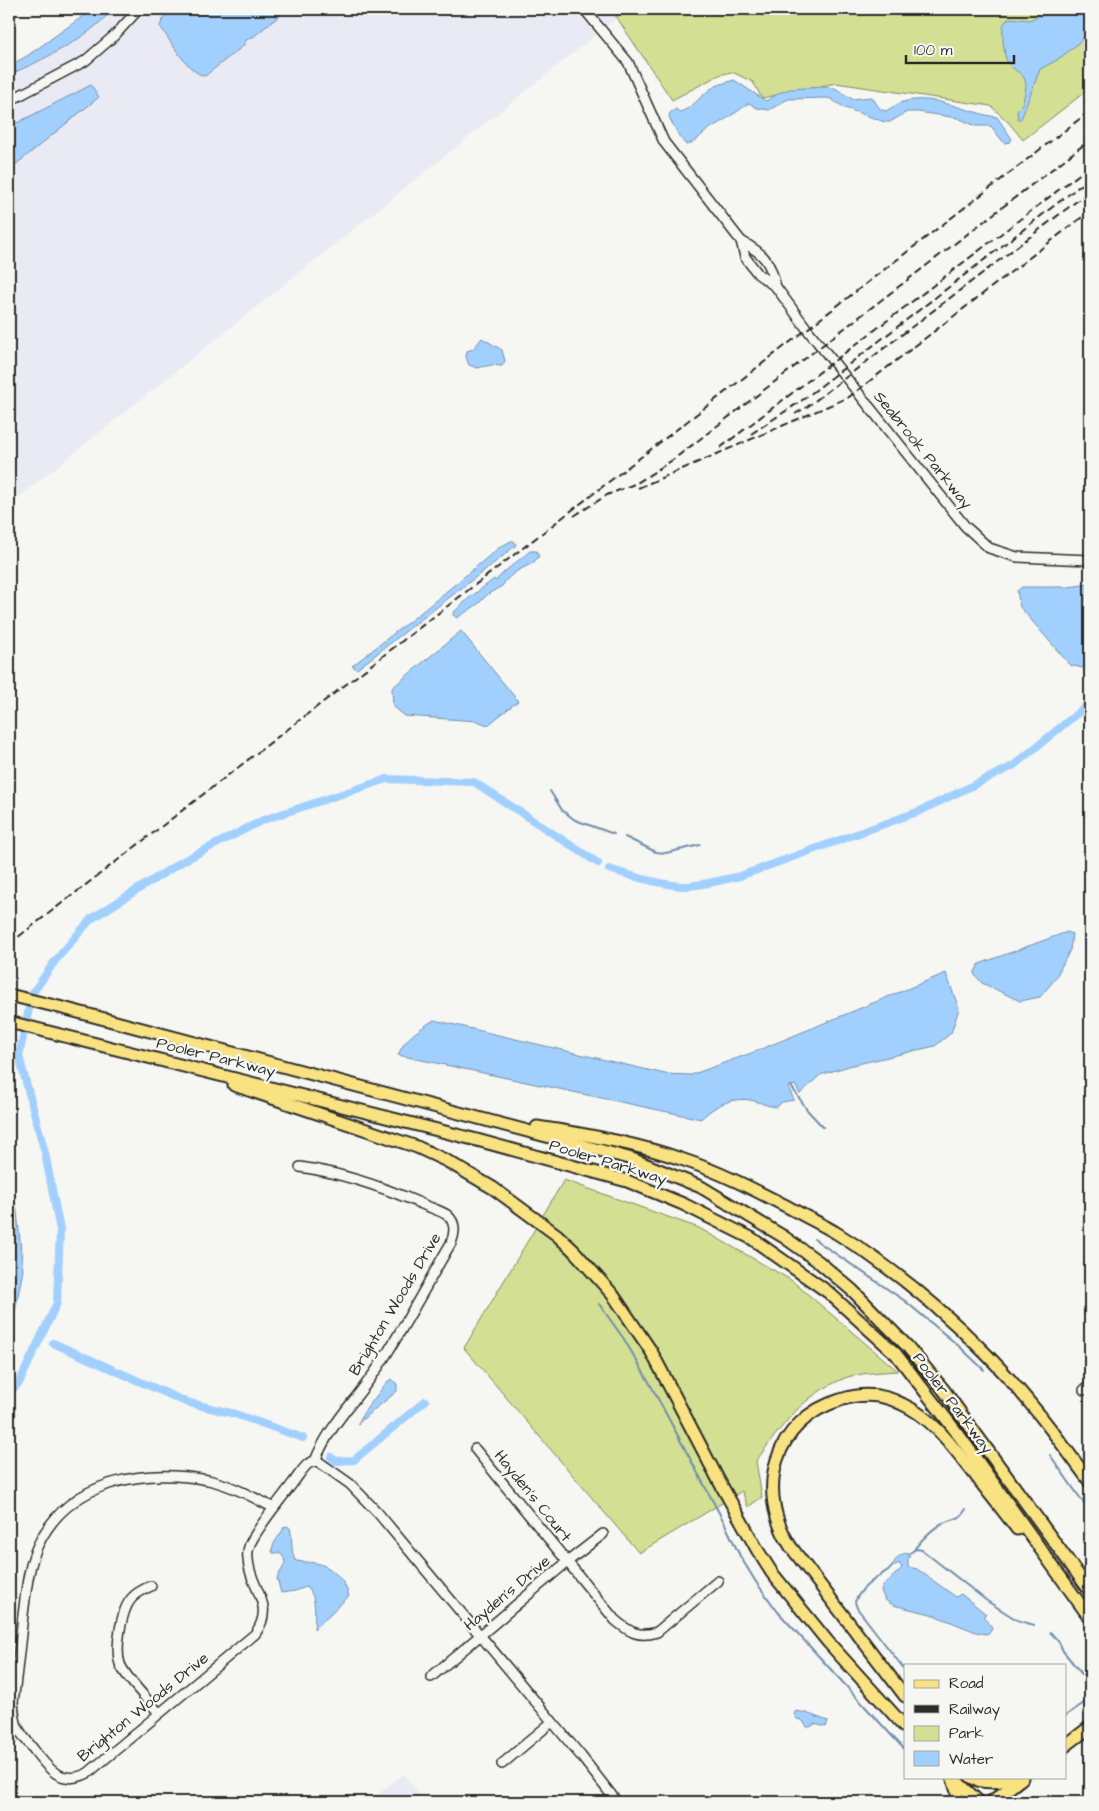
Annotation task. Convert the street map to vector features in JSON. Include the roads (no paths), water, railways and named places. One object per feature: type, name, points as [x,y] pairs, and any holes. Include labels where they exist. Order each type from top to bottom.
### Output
[{"type":"main road","name":"Pooler Parkway","points":[[9,995],[632,1159],[701,1187],[740,1210],[819,1262],[853,1290],[913,1353],[1090,1591]]},
{"type":"main road","name":"Pooler Parkway","points":[[9,1022],[477,1140],[628,1181],[683,1204],[752,1238],[828,1292],[896,1354],[958,1434],[1090,1618]]},
{"type":"main road","points":[[188,1067],[244,1089],[417,1147],[448,1161],[493,1188],[557,1235],[574,1250],[613,1295],[651,1351],[719,1481],[772,1573],[828,1642],[904,1726]]},
{"type":"main road","points":[[480,1119],[595,1137],[680,1158],[744,1184],[838,1234],[904,1281],[966,1334],[1022,1394],[1090,1482]]},
{"type":"main road","points":[[904,1695],[791,1547],[774,1513],[772,1499],[773,1477],[780,1454],[797,1426],[823,1406],[853,1397],[879,1396],[901,1403],[923,1416],[939,1430],[956,1450],[1061,1587],[1080,1605]]},
{"type":"main road","points":[[1066,1745],[1090,1727]]},
{"type":"main road","points":[[953,1778],[957,1792],[957,1802]]},
{"type":"main road","points":[[954,1778],[981,1802]]},
{"type":"main road","points":[[966,1778],[981,1802]]},
{"type":"main road","points":[[974,1778],[991,1782],[1023,1778]]},
{"type":"main road","points":[[991,1802],[1023,1778]]},
{"type":"street","points":[[9,101],[85,61],[114,36],[139,9]]},
{"type":"street","name":"Seabrook Parkway","points":[[584,9],[628,62],[664,142],[741,240],[765,258],[772,268],[776,287]]},
{"type":"street","name":"Seabrook Parkway","points":[[741,240],[745,256],[758,274],[776,287],[807,329],[965,526],[988,548],[1017,557],[1090,560]]},
{"type":"street","name":"Brighton Woods Drive","points":[[274,1508],[232,1487],[209,1481],[154,1475],[120,1480],[92,1490],[68,1506],[54,1520],[38,1546],[27,1582],[13,1702],[19,1730],[51,1771],[68,1778],[78,1778],[88,1773],[255,1634],[263,1620],[263,1602],[248,1562],[250,1543],[274,1508],[310,1462],[315,1461],[322,1443],[378,1367],[451,1243],[454,1225],[448,1216],[389,1190],[319,1170],[300,1167]]},
{"type":"street","name":"Hayden's Court","points":[[475,1449],[615,1620],[626,1630],[648,1636],[657,1632],[718,1582]]},
{"type":"street","points":[[315,1461],[340,1476],[361,1494],[617,1802]]},
{"type":"street","name":"Hayden's Drive","points":[[431,1677],[603,1534]]},
{"type":"street","points":[[151,1586],[132,1599],[127,1607],[118,1649],[120,1664],[125,1672],[160,1713]]},
{"type":"street","points":[[502,1764],[552,1722]]},
{"type":"water","points":[[93,9],[112,9],[92,29],[65,47],[9,75],[9,62],[16,62],[27,56]]},
{"type":"water","points":[[171,9],[288,9],[253,37],[246,40],[243,46],[205,76],[199,74],[186,63],[160,26]]},
{"type":"water","points":[[1057,9],[1090,9],[1090,31],[1057,60],[1040,69],[1023,114],[1020,120],[1018,120],[1017,110],[1023,101],[1026,86],[1023,76],[1006,59],[1003,26],[1009,18],[1029,20]]},
{"type":"water","points":[[734,80],[766,101],[790,89],[824,87],[835,88],[852,99],[872,97],[880,109],[886,111],[901,103],[915,100],[938,102],[997,117],[1012,139],[1010,142],[1004,143],[991,126],[976,126],[958,118],[918,112],[907,112],[890,122],[885,122],[845,108],[826,98],[788,99],[769,110],[757,108],[749,103],[686,145],[669,117],[670,113],[676,109],[679,112],[687,109],[711,89]]},
{"type":"water","points":[[91,85],[99,97],[9,170],[9,127]]},
{"type":"water","points":[[482,338],[502,350],[505,361],[502,366],[491,365],[477,368],[469,365],[466,357],[467,351],[473,349]]},
{"type":"water","points":[[514,541],[516,545],[503,556],[357,669],[352,666],[500,547]]},
{"type":"water","points":[[530,551],[537,551],[539,556],[533,563],[517,571],[502,586],[488,594],[478,604],[457,618],[453,615],[468,599],[494,579],[496,581],[507,569]]},
{"type":"water","points":[[1090,584],[1090,665],[1083,668],[1070,665],[1020,607],[1017,591],[1022,587],[1068,587]]},
{"type":"water","points":[[461,631],[518,701],[488,725],[477,721],[405,716],[393,706],[392,688]]},
{"type":"water","points":[[1067,932],[1072,934],[1070,950],[1055,979],[1040,997],[1020,1001],[982,983],[974,974],[979,964]]},
{"type":"water","points":[[946,973],[959,1009],[951,1033],[935,1046],[849,1066],[820,1075],[800,1094],[795,1085],[788,1087],[794,1100],[782,1102],[777,1107],[750,1100],[736,1100],[717,1106],[701,1119],[398,1055],[408,1039],[434,1020],[665,1074],[691,1075],[754,1052]]},
{"type":"water","points":[[9,1181],[17,1211],[23,1270],[15,1311],[9,1325]]},
{"type":"water","points":[[391,1379],[397,1384],[397,1391],[357,1425],[364,1412]]},
{"type":"water","points":[[284,1527],[290,1528],[293,1554],[296,1561],[317,1563],[330,1569],[342,1581],[349,1596],[314,1629],[314,1600],[310,1590],[306,1587],[281,1593],[277,1578],[285,1564],[284,1558],[280,1553],[273,1553],[272,1550]]},
{"type":"water","points":[[907,1553],[910,1556],[908,1567],[917,1569],[956,1597],[961,1594],[986,1614],[983,1616],[992,1627],[990,1632],[986,1634],[976,1632],[931,1614],[893,1605],[885,1600],[881,1591],[883,1586],[902,1568],[899,1563],[891,1568],[892,1565],[899,1556]]},
{"type":"water","points":[[796,1711],[828,1721],[826,1727],[815,1724],[807,1727],[802,1720],[797,1719],[794,1714]]},
{"type":"waterway","points":[[609,869],[678,886],[740,876],[920,811],[1013,766],[1090,703]]},
{"type":"waterway","points":[[9,1393],[19,1383],[57,1303],[60,1230],[45,1153],[19,1056],[32,994],[55,961],[91,919],[183,861],[263,820],[387,779],[474,782],[598,863]]},
{"type":"waterway","points":[[550,791],[562,810],[575,820],[614,834]]},
{"type":"waterway","points":[[625,837],[656,852],[666,853],[700,845]]},
{"type":"waterway","points":[[791,1086],[808,1111],[823,1127]]},
{"type":"waterway","points":[[814,1239],[905,1301],[960,1347],[984,1370]]},
{"type":"waterway","points":[[599,1304],[624,1339],[649,1382],[724,1522],[740,1556],[756,1582],[778,1612],[904,1749]]},
{"type":"waterway","points":[[53,1343],[186,1402],[235,1414],[303,1438]]},
{"type":"waterway","points":[[331,1457],[336,1461],[354,1460],[425,1401]]},
{"type":"waterway","points":[[1050,1455],[1090,1512]]},
{"type":"waterway","points":[[914,1550],[935,1528],[958,1518],[966,1509]]},
{"type":"waterway","points":[[908,1554],[916,1549],[922,1550],[987,1601],[1017,1620],[1034,1625]]},
{"type":"waterway","points":[[891,1568],[865,1587],[855,1602],[857,1608],[904,1669]]},
{"type":"waterway","points":[[1050,1632],[1090,1684]]},
{"type":"waterway","points":[[1066,1715],[1084,1703],[1090,1696]]},
{"type":"railway","points":[[9,944],[1090,111]]},
{"type":"railway","points":[[574,516],[607,495],[637,483],[674,459],[1090,140]]},
{"type":"railway","points":[[720,448],[1090,166]]},
{"type":"railway","points":[[751,434],[804,399],[1090,178]]},
{"type":"railway","points":[[795,414],[807,407],[1090,191]]},
{"type":"railway","points":[[638,488],[849,397],[1090,211]]}]
